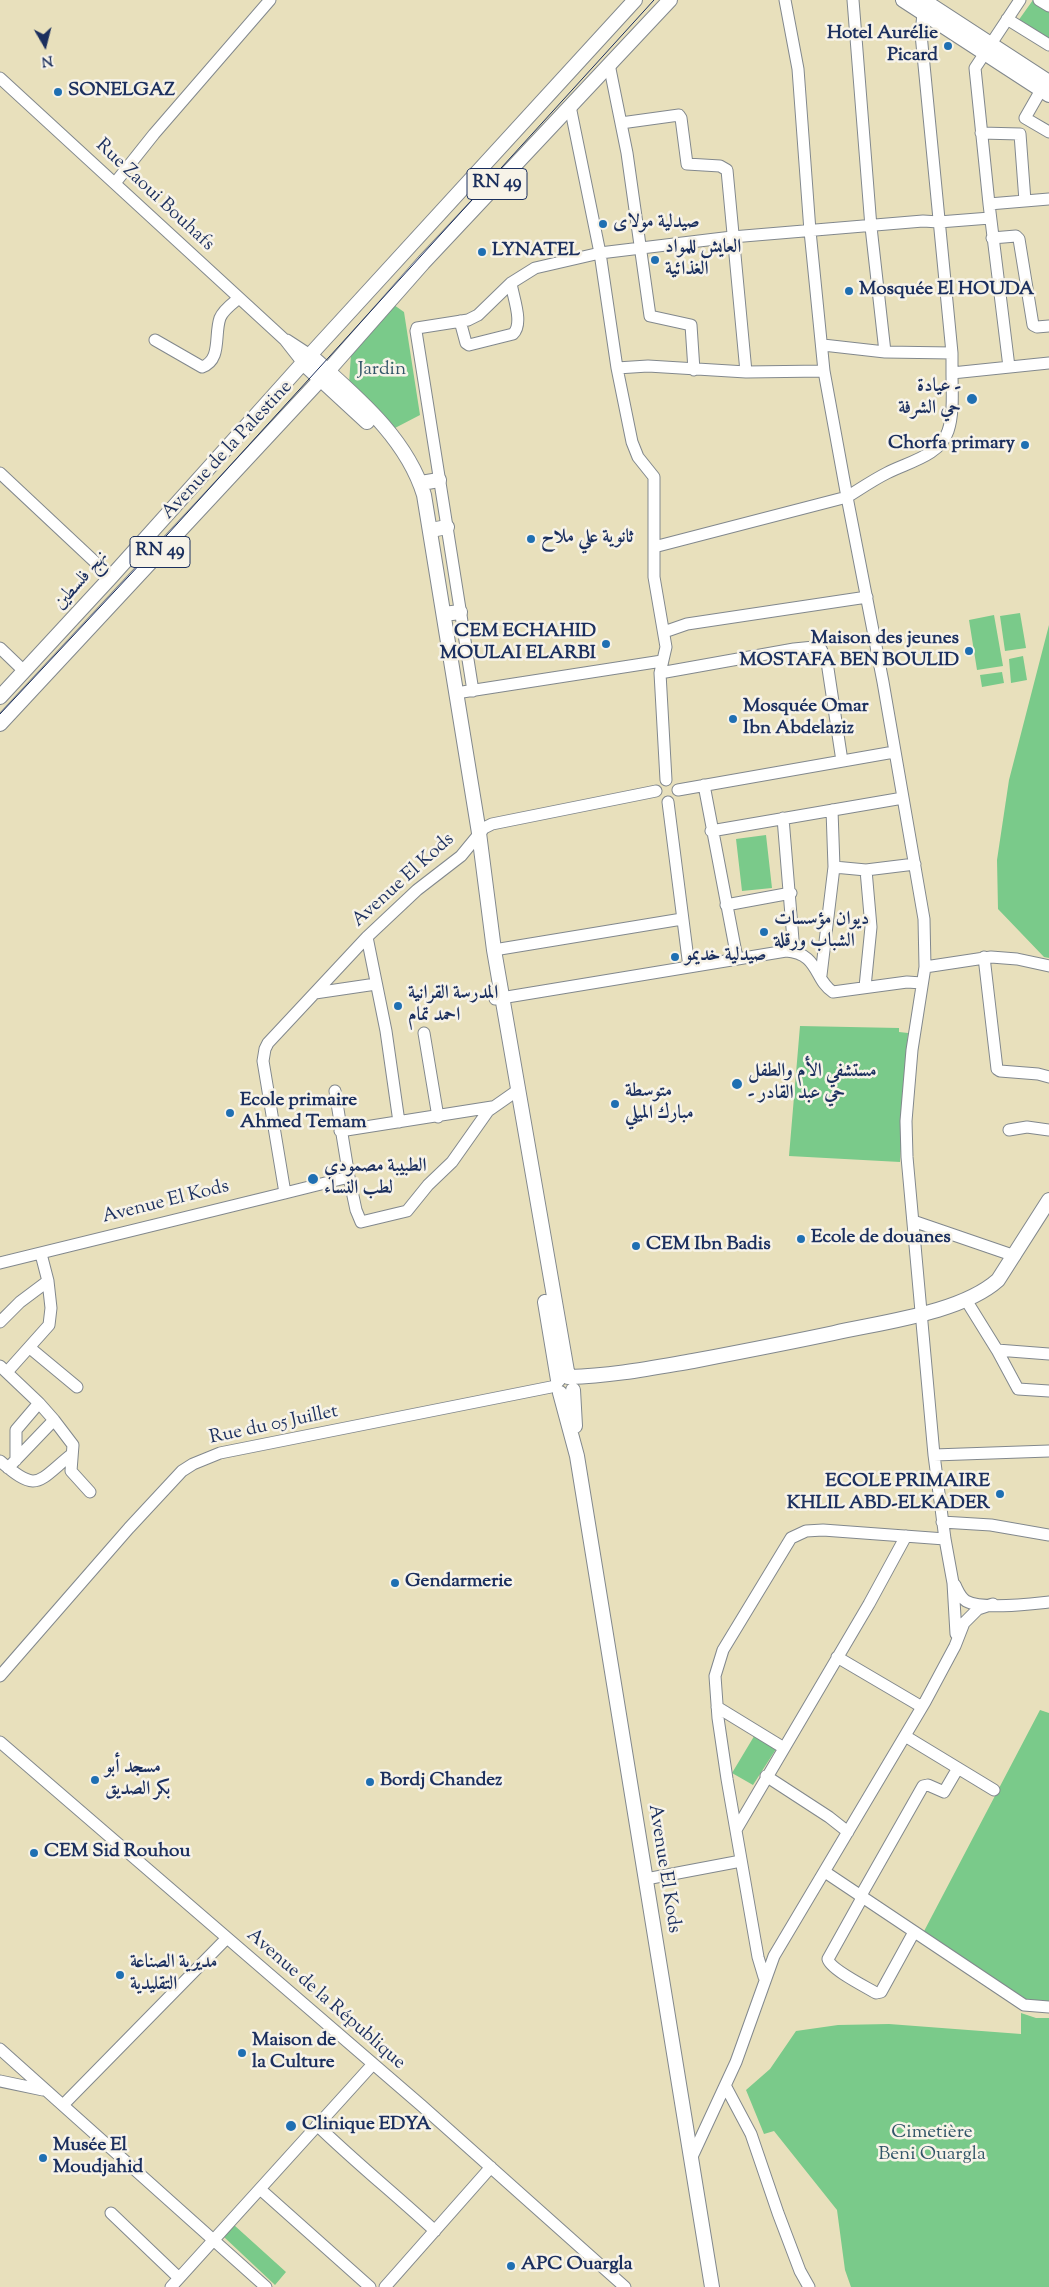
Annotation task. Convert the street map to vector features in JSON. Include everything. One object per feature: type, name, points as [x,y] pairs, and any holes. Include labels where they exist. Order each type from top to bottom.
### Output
[{"type":"main road","name":"RN 49","points":[[306,359],[635,0]]},
{"type":"main road","name":"RN 49","points":[[324,376],[423,263],[670,0]]},
{"type":"main road","points":[[903,0],[923,6],[1046,89]]},
{"type":"main road","points":[[306,359],[396,440],[410,460],[421,483],[431,530],[477,837]]},
{"type":"main road","name":"نهج فلسطين","points":[[0,697],[111,577],[306,359]]},
{"type":"main road","points":[[324,376],[383,436],[397,454],[412,484],[420,510],[477,837]]},
{"type":"main road","name":"Avenue de la Palestine","points":[[0,724],[324,376]]},
{"type":"main road","points":[[421,483],[439,480]]},
{"type":"main road","points":[[431,530],[447,528]]},
{"type":"main road","points":[[444,614],[460,612]]},
{"type":"main road","name":"Avenue El Kods","points":[[477,837],[494,950],[498,998]]},
{"type":"main road","name":"Avenue El Kods","points":[[477,837],[498,998],[566,1385],[711,2285]]},
{"type":"main road","points":[[566,1385],[775,1345],[921,1314],[966,1300],[989,1289],[998,1280],[1049,1200]]},
{"type":"street","points":[[115,183],[154,134],[270,0]]},
{"type":"street","points":[[785,0],[798,69],[810,232],[823,345],[824,371],[867,597],[924,919],[925,967],[912,1050],[906,1121],[934,1455],[957,1620],[955,1646]]},
{"type":"street","points":[[853,0],[871,227],[885,352]]},
{"type":"street","points":[[1009,367],[992,238],[975,68],[1020,0]]},
{"type":"street","points":[[1039,0],[1049,6]]},
{"type":"street","points":[[654,547],[847,498],[887,473],[916,461],[940,445],[948,431],[952,353],[921,34],[923,6]]},
{"type":"street","points":[[1007,19],[1049,45]]},
{"type":"street","points":[[609,64],[642,248],[650,316],[691,325],[694,370]]},
{"type":"street","name":"Rue Zaoui Bouhafs","points":[[0,78],[285,340],[292,342],[306,359]]},
{"type":"street","points":[[1046,89],[1025,118],[1049,132]]},
{"type":"street","points":[[570,106],[600,253],[617,368],[634,450],[654,477],[654,577],[666,647],[661,667],[666,780]]},
{"type":"street","points":[[621,123],[676,114],[680,116],[687,164],[720,166],[727,170],[746,372]]},
{"type":"street","points":[[981,133],[1020,134],[1025,201]]},
{"type":"street","points":[[989,204],[1049,199]]},
{"type":"street","points":[[473,691],[416,331],[420,326],[460,321],[478,315],[511,283],[535,268],[600,253],[732,237],[990,218]]},
{"type":"street","points":[[992,238],[1012,235],[1019,239],[1032,325],[1037,327],[1049,326]]},
{"type":"street","points":[[460,321],[466,343],[469,345],[513,334],[517,330],[518,323],[511,283]]},
{"type":"street","points":[[155,340],[202,367],[210,364],[214,358],[220,318],[239,298]]},
{"type":"street","points":[[823,345],[885,352],[952,353]]},
{"type":"street","points":[[952,373],[1049,363]]},
{"type":"street","points":[[617,368],[648,366],[746,372],[824,371]]},
{"type":"street","points":[[0,473],[111,577]]},
{"type":"street","points":[[664,632],[687,624],[867,597]]},
{"type":"street","points":[[456,694],[814,647],[821,649],[827,662],[842,761]]},
{"type":"street","points":[[0,648],[24,672]]},
{"type":"street","points":[[678,790],[894,752]]},
{"type":"street","points":[[666,780],[676,784],[678,790],[673,800],[668,802],[658,797],[656,791],[661,781],[666,780]]},
{"type":"street","points":[[704,785],[736,958]]},
{"type":"street","points":[[477,837],[492,824],[656,791]]},
{"type":"street","points":[[711,831],[903,798]]},
{"type":"street","points":[[668,802],[689,967]]},
{"type":"street","points":[[820,975],[834,868],[832,810]]},
{"type":"street","points":[[783,818],[791,893],[794,952]]},
{"type":"street","name":"Avenue El Kods","points":[[0,1263],[285,1193],[270,1109],[264,1054],[268,1043],[367,937],[417,890],[461,856],[477,837]]},
{"type":"street","points":[[834,868],[866,870],[915,864]]},
{"type":"street","points":[[865,987],[871,927],[866,870]]},
{"type":"street","points":[[726,905],[791,893]]},
{"type":"street","points":[[494,950],[682,919]]},
{"type":"street","points":[[367,937],[386,1031],[400,1122]]},
{"type":"street","points":[[498,998],[736,958],[794,952],[808,959],[825,984],[834,992],[908,982],[922,983]]},
{"type":"street","points":[[925,967],[984,958],[1016,959],[1049,966]]},
{"type":"street","points":[[984,958],[997,1069],[1000,1071],[1038,1074],[1049,1077]]},
{"type":"street","points":[[315,993],[376,984]]},
{"type":"street","points":[[424,1033],[438,1117]]},
{"type":"street","points":[[335,1091],[349,1177],[356,1210],[361,1222],[403,1213],[452,1162],[492,1107],[514,1092]]},
{"type":"street","points":[[340,1131],[492,1107]]},
{"type":"street","points":[[1009,1130],[1027,1127],[1049,1130]]},
{"type":"street","points":[[285,1193],[349,1177]]},
{"type":"street","points":[[913,1221],[1015,1256]]},
{"type":"street","points":[[41,1254],[48,1281],[51,1308],[49,1325],[30,1348],[4,1369],[39,1403],[73,1444],[71,1471],[90,1492]]},
{"type":"street","points":[[0,1322],[20,1302],[48,1281]]},
{"type":"street","points":[[966,1300],[1018,1390],[1049,1391]]},
{"type":"street","points":[[30,1348],[77,1387]]},
{"type":"street","points":[[996,1350],[1049,1354]]},
{"type":"street","name":"Rue du 05 Juillet","points":[[1,1673],[129,1528],[182,1471],[193,1464],[220,1453],[566,1385]]},
{"type":"street","points":[[39,1403],[16,1430],[8,1463],[19,1478],[32,1482],[41,1479],[72,1454]]},
{"type":"street","points":[[8,1463],[54,1420]]},
{"type":"street","points":[[934,1455],[1049,1451]]},
{"type":"street","points":[[942,1522],[991,1525],[1049,1535]]},
{"type":"street","points":[[764,1977],[758,1957],[741,1862],[717,1706],[715,1676],[723,1650],[791,1538],[806,1531],[823,1530],[945,1539]]},
{"type":"street","points":[[736,1830],[906,1536]]},
{"type":"street","points":[[953,1583],[960,1596],[967,1601],[992,1604],[1049,1602]]},
{"type":"street","points":[[691,2159],[726,2087],[764,1977],[774,1956],[922,1708],[955,1646],[967,1618],[978,1609],[992,1604]]},
{"type":"street","points":[[837,1657],[922,1708]]},
{"type":"street","points":[[717,1706],[784,1748]]},
{"type":"street","points":[[905,1736],[994,1790]]},
{"type":"street","name":"Avenue de la République","points":[[0,1742],[372,2064],[625,2287]]},
{"type":"street","points":[[914,1932],[881,1992],[876,1993],[829,1964],[828,1959],[923,1786],[928,1785],[944,1792],[958,1768]]},
{"type":"street","points":[[766,1776],[829,1817],[848,1832]]},
{"type":"street","points":[[646,1879],[741,1862]]},
{"type":"street","points":[[825,1872],[1024,2005],[1049,2007]]},
{"type":"street","points":[[63,2105],[226,1938]]},
{"type":"street","points":[[0,2049],[266,2287]]},
{"type":"street","points":[[171,2287],[372,2064]]},
{"type":"street","points":[[0,2081],[44,2090]]},
{"type":"street","points":[[726,2087],[751,2134],[778,2213],[800,2271],[809,2287]]},
{"type":"street","points":[[317,2125],[357,2164],[403,2201],[435,2231]]},
{"type":"street","points":[[385,2287],[491,2168]]},
{"type":"street","points":[[260,2189],[370,2287]]},
{"type":"street","points":[[111,2213],[179,2278]]},
{"type":"green space","points":[[1033,0],[1049,9],[1049,43],[1018,21]]},
{"type":"green space","name":"Jardin","points":[[394,305],[404,312],[420,415],[395,428],[349,384],[351,354]]},
{"type":"green space","points":[[1020,613],[1026,648],[1005,651],[1000,616]]},
{"type":"green space","points":[[994,615],[1003,666],[977,670],[969,620]]},
{"type":"green space","points":[[1049,625],[1049,958],[1044,957],[998,909],[997,860],[1009,780]]},
{"type":"green space","points":[[1023,656],[1027,680],[1011,683],[1009,659]]},
{"type":"green space","points":[[1002,672],[1004,683],[982,687],[980,675]]},
{"type":"green space","points":[[766,835],[772,888],[742,891],[736,839]]},
{"type":"green space","points":[[800,1026],[899,1028],[899,1032],[908,1033],[900,1162],[789,1156]]},
{"type":"green space","points":[[1040,1710],[1049,1713],[1049,2005],[1031,2005],[922,1935]]},
{"type":"green space","points":[[756,1733],[778,1746],[753,1785],[732,1773]]},
{"type":"green space","name":"Cimetière Beni Ouargla","points":[[1021,2013],[1036,2018],[1049,2018],[1049,2287],[851,2287],[845,2270],[837,2210],[774,2131],[764,2134],[746,2090],[770,2069],[796,2031],[838,2025],[889,2024],[1021,2034]]},
{"type":"green space","points":[[234,2225],[286,2272],[275,2285],[224,2237]]},
{"type":"tram line","points":[[0,714],[157,546],[654,0]]},
{"type":"place","name":"Hotel Aurélie Picard","points":[[948,46]]},
{"type":"place","name":"SONELGAZ","points":[[58,92]]},
{"type":"place","name":"صيدلية مولاى","points":[[603,224]]},
{"type":"place","name":"LYNATEL","points":[[482,252]]},
{"type":"place","name":"العايش للمواد الغذائية","points":[[655,260]]},
{"type":"place","name":"Mosquée El HOUDA","points":[[849,291]]},
{"type":"place","name":"عيادة - حي الشرفة","points":[[972,399]]},
{"type":"place","name":"Chorfa primary","points":[[1025,445]]},
{"type":"place","name":"ثانوية علي ملاح","points":[[531,539]]},
{"type":"place","name":"CEM ECHAHID MOULAI ELARBI","points":[[606,644]]},
{"type":"place","name":"Maison des jeunes MOSTAFA BEN BOULID","points":[[969,651]]},
{"type":"place","name":"Mosquée Omar Ibn Abdelaziz","points":[[733,719]]},
{"type":"place","name":"ديوان مؤسسات الشباب ورقلة","points":[[764,932]]},
{"type":"place","name":"صيدلية خديمو","points":[[675,957]]},
{"type":"place","name":"المدرسة القرانية احمد تمام","points":[[398,1006]]},
{"type":"place","name":"مستشفي الأم والطفل - حي عبد القادر","points":[[737,1084]]},
{"type":"place","name":"متوسطة مبارك الميلي","points":[[615,1104]]},
{"type":"place","name":"Ecole primaire Ahmed Temam","points":[[230,1113]]},
{"type":"place","name":"الطبيبة مصمودي لطب النساء","points":[[313,1179]]},
{"type":"place","name":"Ecole de douanes","points":[[801,1239]]},
{"type":"place","name":"CEM Ibn Badis","points":[[636,1246]]},
{"type":"place","name":"ECOLE PRIMAIRE KHLIL ABD-ELKADER","points":[[1000,1494]]},
{"type":"place","name":"Gendarmerie","points":[[395,1583]]},
{"type":"place","name":"مسجد أبو بكر الصديق","points":[[95,1780]]},
{"type":"place","name":"Bordj Chandez","points":[[370,1782]]},
{"type":"place","name":"CEM Sid Rouhou","points":[[34,1853]]},
{"type":"place","name":"مديرية الصناعة التقليدية","points":[[120,1975]]},
{"type":"place","name":"Maison de la Culture","points":[[242,2053]]},
{"type":"place","name":"Clinique EDYA","points":[[291,2126]]},
{"type":"place","name":"Musée El Moudjahid","points":[[43,2158]]},
{"type":"place","name":"APC Ouargla","points":[[511,2266]]}]
